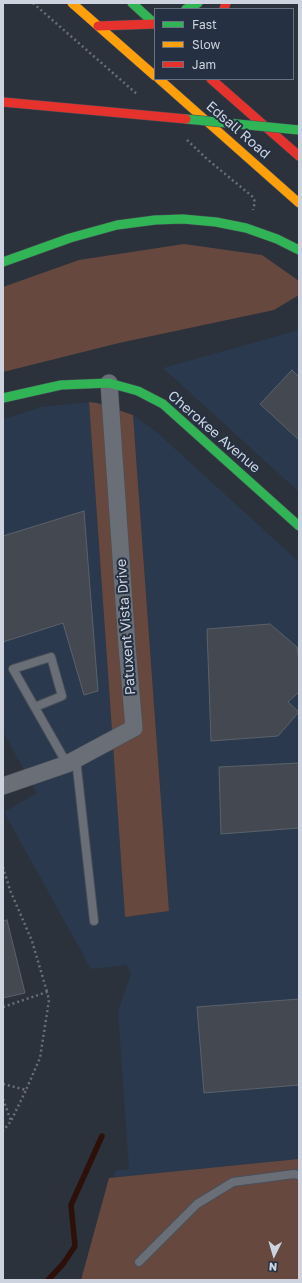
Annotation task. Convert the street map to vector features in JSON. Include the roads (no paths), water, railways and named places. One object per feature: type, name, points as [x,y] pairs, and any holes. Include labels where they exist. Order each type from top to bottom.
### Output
[{"type":"main road","points":[[72,3],[154,75]]},
{"type":"main road","points":[[132,3],[154,23]]},
{"type":"main road","points":[[188,8],[198,3]]},
{"type":"main road","points":[[98,26],[154,24]]},
{"type":"main road","name":"Edsall Road","points":[[160,80],[299,203]]},
{"type":"main road","name":"Edsall Road","points":[[212,80],[299,156]]},
{"type":"main road","points":[[3,102],[299,130]]},
{"type":"main road","points":[[3,262],[70,238],[117,225],[155,220],[183,219],[216,222],[246,228],[277,239],[299,250]]},
{"type":"main road","name":"Cherokee Avenue","points":[[3,398],[61,384],[109,383],[138,391],[163,404],[299,526]]},
{"type":"street","name":"Patuxent Vista Drive","points":[[3,786],[72,761],[134,728],[109,383]]},
{"type":"lane","points":[[35,707],[62,696],[51,657],[13,669],[35,707],[72,761],[94,921]]},
{"type":"lane","points":[[139,1262],[197,1204],[233,1182],[294,1174],[299,1175]]},
{"type":"waterway","points":[[48,1280],[63,1264],[75,1246],[71,1205],[102,1136]]}]
